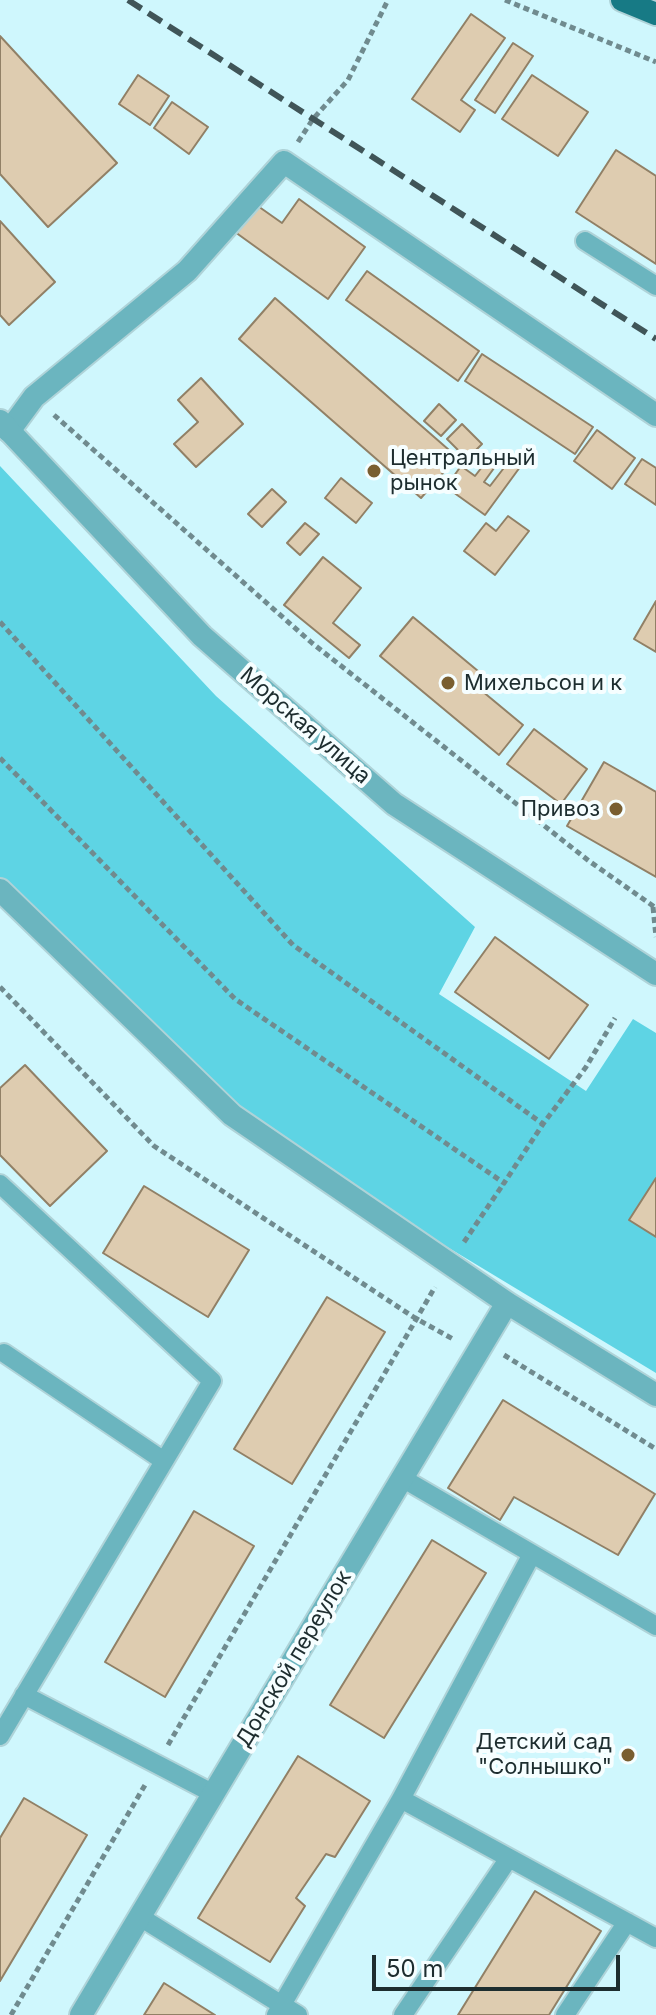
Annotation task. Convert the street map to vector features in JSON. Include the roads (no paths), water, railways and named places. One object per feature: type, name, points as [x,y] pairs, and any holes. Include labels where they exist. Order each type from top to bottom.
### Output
[{"type":"main road","points":[[622,0],[656,14]]},
{"type":"street","points":[[5,426],[34,397],[187,271],[284,162],[656,415]]},
{"type":"street","name":"Морская улица","points":[[5,426],[202,636],[394,804],[656,974]]},
{"type":"street","points":[[0,890],[232,1115],[507,1303],[656,1395]]},
{"type":"street","name":"Донской переулок","points":[[81,2015],[507,1303]]},
{"type":"lane","points":[[585,241],[656,286]]},
{"type":"lane","points":[[0,1184],[212,1381],[0,1736]]},
{"type":"lane","points":[[4,1353],[164,1461]]},
{"type":"lane","points":[[402,1478],[656,1626]]},
{"type":"lane","points":[[140,1917],[285,2012],[532,1554]]},
{"type":"lane","points":[[24,1695],[214,1794]]},
{"type":"lane","points":[[401,1799],[656,1938]]},
{"type":"lane","points":[[403,2015],[509,1858]]},
{"type":"lane","points":[[565,2015],[627,1922]]},
{"type":"railway","points":[[128,0],[656,339]]},
{"type":"place","name":"Центральный рынок","points":[[374,471]]},
{"type":"place","name":"Михельсон и к","points":[[448,683]]},
{"type":"place","name":"Привоз","points":[[616,809]]},
{"type":"place","name":"Детский сад \"Солнышко\"","points":[[628,1755]]}]
